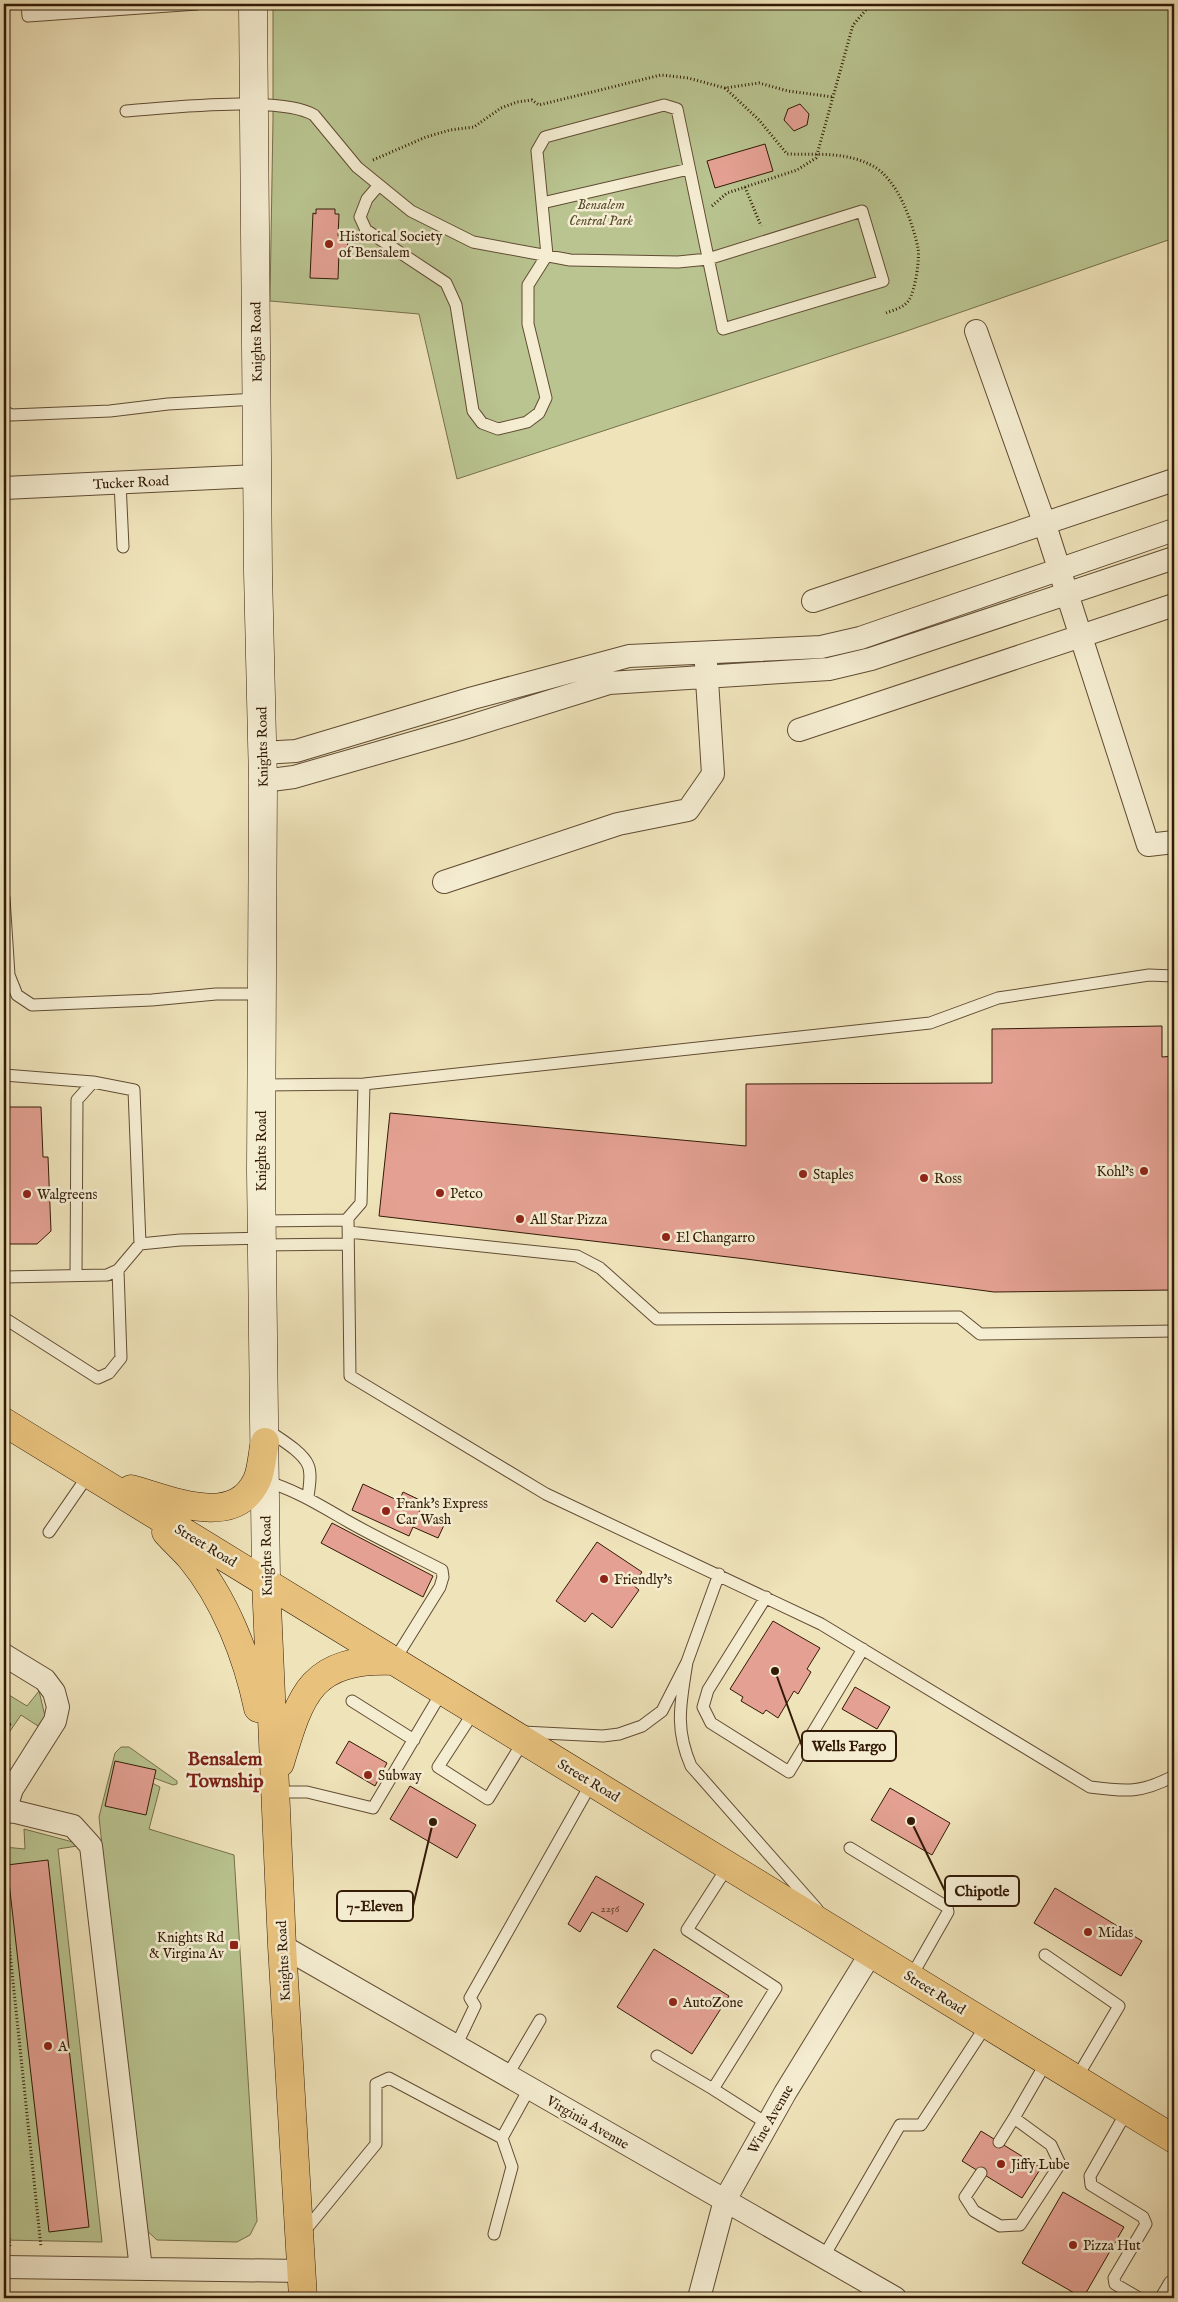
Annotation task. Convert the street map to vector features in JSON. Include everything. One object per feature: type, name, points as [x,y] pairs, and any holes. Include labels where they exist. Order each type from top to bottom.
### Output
[{"type":"main road","name":"Knights Road","points":[[253,4],[263,781],[262,1235],[266,1582],[282,1946],[303,2298]]},
{"type":"main road","name":"Street Road","points":[[4,1422],[1174,2139]]},
{"type":"main road","points":[[93,1477],[199,1508],[216,1509],[232,1504],[246,1495],[257,1480],[265,1435]]},
{"type":"main road","points":[[128,1498],[190,1557],[223,1610],[251,1674],[274,1788]]},
{"type":"main road","points":[[274,1788],[292,1722],[311,1686],[326,1673],[343,1666],[378,1660],[394,1661]]},
{"type":"street","points":[[976,331],[1044,522],[1148,845],[1174,842]]},
{"type":"street","name":"Tucker Road","points":[[4,488],[258,476]]},
{"type":"street","points":[[814,601],[1044,522],[1174,480]]},
{"type":"street","points":[[262,753],[296,751],[473,698],[629,656],[820,647],[860,638],[1174,530]]},
{"type":"street","points":[[263,781],[294,776],[460,729],[609,683],[829,669],[871,659],[1174,558]]},
{"type":"street","points":[[799,730],[1174,605]]},
{"type":"street","points":[[444,882],[618,824],[688,810],[713,774],[708,678],[704,653]]},
{"type":"street","points":[[4,1655],[45,1680],[54,1692],[58,1707],[56,1721],[12,1790],[4,1811],[16,1812],[73,1826],[91,1846],[141,2269]]},
{"type":"street","name":"Virginia Avenue","points":[[282,1946],[895,2298]]},
{"type":"street","name":"Wine Avenue","points":[[699,2298],[725,2200],[768,2124],[871,1953]]},
{"type":"street","points":[[8,2267],[301,2271]]},
{"type":"street","points":[[1167,2298],[1174,2286]]},
{"type":"lane","points":[[28,4],[28,16],[197,4]]},
{"type":"lane","points":[[126,110],[254,104],[306,110],[314,115],[357,167],[411,210],[473,242],[547,255],[570,260],[678,262],[708,259],[862,211],[883,281],[723,329],[708,259],[699,216],[690,168],[677,109],[664,105],[545,138],[537,151],[547,255],[528,285],[528,324],[546,398],[539,413],[527,422],[498,429],[482,423],[474,411],[456,305],[446,283],[366,230],[360,217],[367,199],[379,185]]},
{"type":"lane","points":[[542,203],[690,168]]},
{"type":"lane","points":[[4,411],[11,415],[110,411],[168,404],[257,399]]},
{"type":"lane","points":[[120,482],[124,547]]},
{"type":"lane","points":[[4,898],[8,975],[17,994],[32,1006],[152,1000],[216,994],[262,994]]},
{"type":"lane","points":[[262,1085],[364,1084],[930,1023],[998,998],[1149,975],[1174,976]]},
{"type":"lane","points":[[4,1075],[93,1082],[134,1090],[140,1244],[118,1270],[107,1275],[4,1276]]},
{"type":"lane","points":[[76,1275],[77,1100],[93,1082]]},
{"type":"lane","points":[[364,1084],[362,1203],[348,1226],[350,1376],[546,1494],[719,1574],[821,1624],[1090,1787],[1125,1791],[1152,1787],[1174,1776]]},
{"type":"lane","points":[[140,1244],[262,1235],[348,1226],[577,1256],[600,1268],[657,1319],[959,1317],[980,1334],[1174,1331]]},
{"type":"lane","points":[[262,1235],[348,1244]]},
{"type":"lane","points":[[4,1318],[98,1378],[109,1373],[121,1358],[118,1270]]},
{"type":"lane","points":[[265,1435],[291,1446],[308,1465],[310,1480],[308,1497]]},
{"type":"lane","points":[[49,1532],[93,1477]]},
{"type":"lane","points":[[265,1481],[289,1488],[308,1497],[350,1522],[442,1570],[443,1578],[440,1587],[394,1661]]},
{"type":"lane","points":[[475,1710],[438,1767],[488,1799],[516,1736],[603,1736],[619,1734],[642,1726],[662,1711],[686,1662],[719,1574]]},
{"type":"lane","points":[[766,1597],[708,1690],[703,1707],[711,1723],[789,1772],[862,1649]]},
{"type":"lane","points":[[686,1662],[679,1716],[682,1746],[691,1766],[836,1932]]},
{"type":"lane","points":[[274,1788],[307,1792],[374,1808],[443,1690]]},
{"type":"lane","points":[[352,1701],[414,1740]]},
{"type":"lane","points":[[456,2046],[475,2006],[470,1998],[592,1782]]},
{"type":"lane","points":[[850,1848],[947,1907],[948,1912],[911,1978]]},
{"type":"lane","points":[[713,2089],[776,1988],[687,1930],[728,1866]]},
{"type":"lane","points":[[1045,1955],[1119,2006],[1076,2079]]},
{"type":"lane","points":[[508,2076],[540,2020]]},
{"type":"lane","points":[[824,2256],[900,2126],[921,2125],[987,2024]]},
{"type":"lane","points":[[657,2056],[768,2124]]},
{"type":"lane","points":[[999,2142],[1047,2061]]},
{"type":"lane","points":[[299,2238],[376,2144],[376,2084],[389,2078],[502,2138],[512,2167],[494,2234]]},
{"type":"lane","points":[[502,2138],[529,2088]]},
{"type":"lane","points":[[1127,2110],[1090,2176],[1091,2185],[1144,2217],[1146,2224],[1114,2278],[1115,2284],[1139,2298]]},
{"type":"lane","points":[[981,2172],[965,2197],[974,2211],[1000,2226],[1020,2225],[1060,2164],[1052,2144],[1014,2118]]},
{"type":"path","points":[[699,216],[727,194],[797,170],[816,158],[853,25],[871,4]]},
{"type":"path","points":[[357,167],[426,137],[450,130],[474,127],[487,116],[517,102],[532,100],[539,104],[661,75],[688,78],[725,88],[759,83],[788,91],[833,97]]},
{"type":"path","points":[[725,88],[759,120],[787,154],[818,153],[848,156],[872,166],[886,176],[895,187],[918,250],[916,275],[909,300],[902,307],[886,313]]},
{"type":"path","points":[[745,187],[766,241]]},
{"type":"path","points":[[4,1896],[43,2268]]},
{"type":"path","points":[[4,2186],[8,2267]]},
{"type":"green space","name":"Bensalem Central Park","points":[[273,4],[1174,4],[1174,238],[901,333],[457,479],[419,314],[270,301]]},
{"type":"green space","points":[[39,1691],[45,1716],[38,1726],[21,1715],[4,1740],[4,1734],[11,1724],[4,1720],[4,1692],[27,1706]]},
{"type":"green space","points":[[121,1747],[129,1747],[177,1781],[177,1784],[173,1785],[154,1778],[152,1783],[160,1787],[149,1829],[234,1855],[257,2221],[250,2235],[237,2242],[157,2240],[143,2227],[99,1817],[115,1753]]},
{"type":"green space","points":[[24,1829],[73,1842],[77,1846],[58,1849],[102,2242],[4,2240],[4,1847],[25,1849]]},
{"type":"building","points":[[800,104],[809,114],[807,125],[794,131],[784,120],[788,109]]},
{"type":"building","points":[[765,144],[773,171],[715,188],[707,161]]},
{"type":"building","name":"Historical Society of Bensalem","points":[[316,209],[335,209],[335,214],[339,214],[338,236],[348,236],[347,252],[339,252],[338,279],[310,278],[313,213],[316,214]]},
{"type":"building","points":[[1162,1026],[1162,1057],[1174,1056],[1174,1290],[994,1292],[746,1259],[379,1216],[390,1113],[746,1146],[746,1084],[992,1083],[992,1029]]},
{"type":"building","name":"Walgreens","points":[[4,1107],[41,1107],[43,1157],[48,1157],[51,1231],[37,1244],[4,1244]]},
{"type":"building","name":"Frank's Express Car Wash","points":[[363,1484],[399,1501],[403,1492],[424,1502],[419,1512],[445,1523],[438,1538],[413,1527],[409,1536],[352,1510]]},
{"type":"building","points":[[332,1523],[433,1576],[423,1597],[321,1543]]},
{"type":"building","name":"Friendly's","points":[[597,1542],[642,1572],[633,1585],[639,1590],[612,1628],[592,1613],[585,1622],[556,1601]]},
{"type":"building","points":[[773,1621],[820,1648],[807,1669],[811,1672],[798,1694],[794,1691],[778,1718],[766,1710],[763,1714],[741,1701],[743,1697],[730,1689]]},
{"type":"building","points":[[855,1687],[890,1707],[877,1729],[842,1709]]},
{"type":"building","points":[[4,1720],[11,1724],[4,1734]]},
{"type":"building","name":"Subway","points":[[349,1741],[387,1763],[375,1786],[336,1763]]},
{"type":"building","points":[[115,1761],[156,1770],[146,1815],[105,1806]]},
{"type":"building","points":[[410,1786],[476,1825],[457,1858],[390,1819]]},
{"type":"building","points":[[890,1788],[950,1823],[932,1855],[871,1820]]},
{"type":"building","name":"A","points":[[48,1860],[89,2227],[49,2232],[7,1865]]},
{"type":"building","points":[[596,1876],[644,1904],[627,1932],[592,1912],[580,1932],[568,1924]]},
{"type":"building","name":"Midas","points":[[1055,1888],[1142,1941],[1121,1976],[1034,1923]]},
{"type":"building","name":"AutoZone","points":[[654,1949],[729,1996],[692,2054],[617,2007]]},
{"type":"building","name":"Jiffy Lube","points":[[981,2131],[1041,2168],[1022,2198],[962,2161]]},
{"type":"building","name":"Pizza Hut","points":[[1063,2192],[1124,2227],[1083,2298],[1022,2263]]},
{"type":"place","name":"Historical Society of Bensalem","points":[[329,244]]},
{"type":"place","name":"Kohl's","points":[[1144,1171]]},
{"type":"place","name":"Staples","points":[[803,1174]]},
{"type":"place","name":"Ross","points":[[924,1178]]},
{"type":"place","name":"Petco","points":[[440,1193]]},
{"type":"place","name":"Walgreens","points":[[27,1194]]},
{"type":"place","name":"All Star Pizza","points":[[520,1219]]},
{"type":"place","name":"El Changarro","points":[[666,1237]]},
{"type":"place","name":"Frank's Express Car Wash","points":[[386,1511]]},
{"type":"place","name":"Friendly's","points":[[604,1579]]},
{"type":"place","name":"Wells Fargo","points":[[775,1671]]},
{"type":"place","name":"Subway","points":[[368,1775]]},
{"type":"place","name":"Chipotle","points":[[911,1821]]},
{"type":"place","name":"7-Eleven","points":[[433,1822]]},
{"type":"place","name":"Midas","points":[[1088,1932]]},
{"type":"place","name":"Knights Rd & Virgina Av","points":[[234,1945]]},
{"type":"place","name":"AutoZone","points":[[673,2002]]},
{"type":"place","name":"A","points":[[48,2046]]},
{"type":"place","name":"Jiffy Lube","points":[[1001,2164]]},
{"type":"place","name":"Pizza Hut","points":[[1073,2245]]},
{"type":"district","name":"Bensalem Township","points":[[225,1769]]}]
